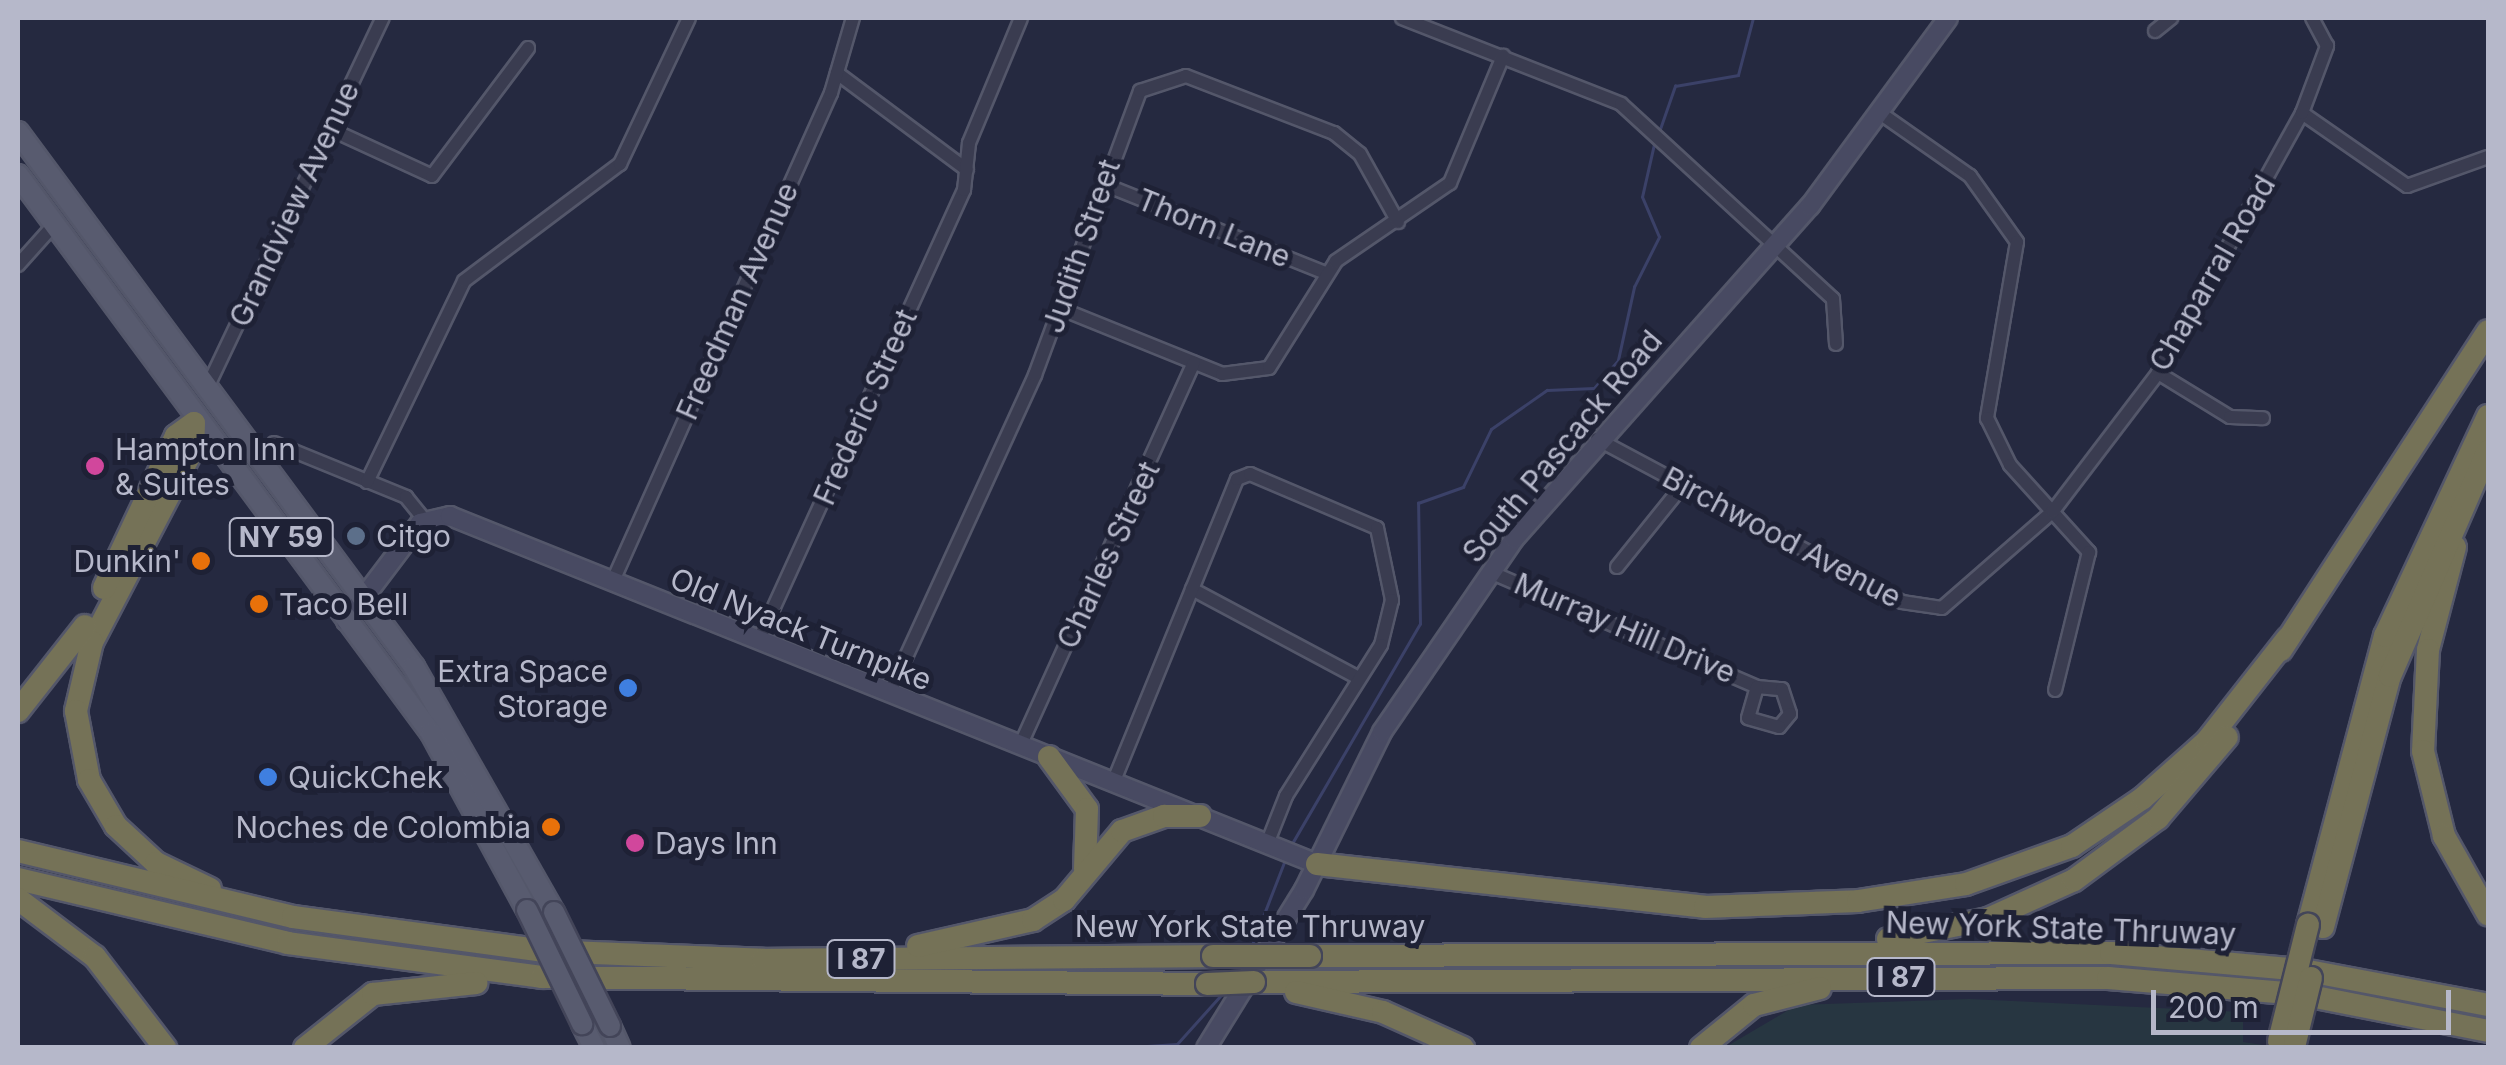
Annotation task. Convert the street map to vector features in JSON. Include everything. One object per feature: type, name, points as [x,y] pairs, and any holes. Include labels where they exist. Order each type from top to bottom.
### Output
[{"type":"highway","points":[[1770,952],[1950,929],[2074,880],[2184,792],[2488,331]]},
{"type":"highway","points":[[2287,1045],[2379,653],[2488,416]]},
{"type":"highway","points":[[18,711],[72,652],[176,436],[194,423]]},
{"type":"highway","points":[[194,423],[193,448],[85,661],[76,711],[83,763],[123,835],[165,869],[328,924]]},
{"type":"highway","points":[[2315,926],[2390,676],[2488,451]]},
{"type":"highway","points":[[2488,470],[2439,598],[2421,715],[2437,816],[2488,914]]},
{"type":"highway","points":[[1290,853],[1705,907],[1858,902],[1966,884],[2058,852],[2143,798],[2207,741],[2288,639]]},
{"type":"highway","points":[[1049,758],[1076,786],[1090,821],[1088,858],[1072,891]]},
{"type":"highway","points":[[727,960],[958,940],[1033,920],[1072,891],[1128,828],[1200,816]]},
{"type":"highway","name":"New York State Thruway","points":[[18,852],[328,924],[543,951],[727,960],[1770,952],[2184,957],[2488,1004]]},
{"type":"highway","name":"New York State Thruway","points":[[18,879],[324,950],[651,983],[1254,982],[1309,988],[1879,977],[2260,990],[2488,1031]]},
{"type":"highway","points":[[18,899],[106,968],[165,1048]]},
{"type":"highway","points":[[1701,1048],[1769,1000],[1879,977]]},
{"type":"highway","points":[[305,1048],[346,1008],[394,988],[651,983]]},
{"type":"highway","points":[[1309,988],[1398,1017],[1463,1048]]},
{"type":"main road","name":"NY 59","points":[[18,132],[365,601],[456,733],[554,912],[620,1048]]},
{"type":"main road","name":"NY 59","points":[[18,175],[194,423],[346,621],[461,780],[594,1048]]},
{"type":"main road","points":[[194,423],[206,390]]},
{"type":"street","name":"Grandview Avenue","points":[[206,390],[383,18]]},
{"type":"street","points":[[367,482],[464,281],[620,164],[689,18]]},
{"type":"street","name":"Freedman Avenue","points":[[612,583],[837,73],[853,18]]},
{"type":"street","name":"Frederic Street","points":[[758,642],[968,170],[969,143],[1021,18]]},
{"type":"street","points":[[1402,18],[1604,96],[1652,132],[1833,299],[1836,344]]},
{"type":"street","name":"South Pascack Road","points":[[1206,1048],[1290,853],[1382,732],[1490,572],[1597,440],[1776,244],[1880,113],[1948,18]]},
{"type":"street","points":[[2155,31],[2171,18]]},
{"type":"street","name":"Chaparral Road","points":[[2012,547],[2053,511],[2158,372],[2302,114],[2327,46],[2312,18]]},
{"type":"street","points":[[330,129],[432,176],[528,48]]},
{"type":"street","points":[[1059,308],[1194,363],[1239,377],[1269,368],[1326,272],[1450,183],[1503,56]]},
{"type":"street","points":[[837,73],[968,170]]},
{"type":"street","name":"Judith Street","points":[[889,694],[1059,308],[1140,91],[1186,76],[1344,140],[1398,222]]},
{"type":"street","points":[[1880,113],[1970,176],[2017,242],[1987,418],[2010,465],[2089,552],[2090,570],[2055,690]]},
{"type":"street","points":[[2302,114],[2407,186],[2427,186],[2488,157]]},
{"type":"street","name":"Thorn Lane","points":[[1103,184],[1326,272]]},
{"type":"street","points":[[18,264],[53,226]]},
{"type":"street","name":"Charles Street","points":[[1020,746],[1194,363]]},
{"type":"street","points":[[2158,372],[2230,417],[2263,418]]},
{"type":"street","name":"Birchwood Avenue","points":[[1597,440],[1922,608],[1942,608],[2012,547]]},
{"type":"street","points":[[274,443],[406,497],[424,520],[346,621]]},
{"type":"street","points":[[1114,782],[1242,474],[1371,524],[1384,541],[1392,600],[1381,645],[1286,796],[1290,853]]},
{"type":"street","points":[[1617,567],[1683,485]]},
{"type":"street","name":"Old Nyack Turnpike","points":[[424,520],[462,520],[1290,853]]},
{"type":"street","name":"Murray Hill Drive","points":[[1490,572],[1757,687]]},
{"type":"street","points":[[1192,590],[1358,678]]},
{"type":"shaded area","points":[[1969,999],[2243,1012],[2243,1042],[2263,1045],[1724,1048],[1797,1005]]},
{"type":"waterway","points":[[1659,132],[1675,86],[1738,75],[1753,18]]},
{"type":"waterway","points":[[1290,847],[1420,624],[1418,503],[1463,487],[1491,429],[1547,390],[1594,388],[1618,360],[1634,287],[1659,237],[1642,197],[1654,144]]},
{"type":"waterway","points":[[1252,945],[1285,860]]},
{"type":"waterway","points":[[1117,1048],[1177,1044],[1222,994]]},
{"type":"place","name":"Hampton Inn & Suites","points":[[95,466]]},
{"type":"place","name":"Citgo","points":[[356,536]]},
{"type":"place","name":"Dunkin'","points":[[201,561]]},
{"type":"place","name":"Taco Bell","points":[[259,604]]},
{"type":"place","name":"Extra Space Storage","points":[[628,688]]},
{"type":"place","name":"QuickChek","points":[[268,777]]},
{"type":"place","name":"Noches de Colombia","points":[[551,827]]},
{"type":"place","name":"Days Inn","points":[[635,843]]}]
